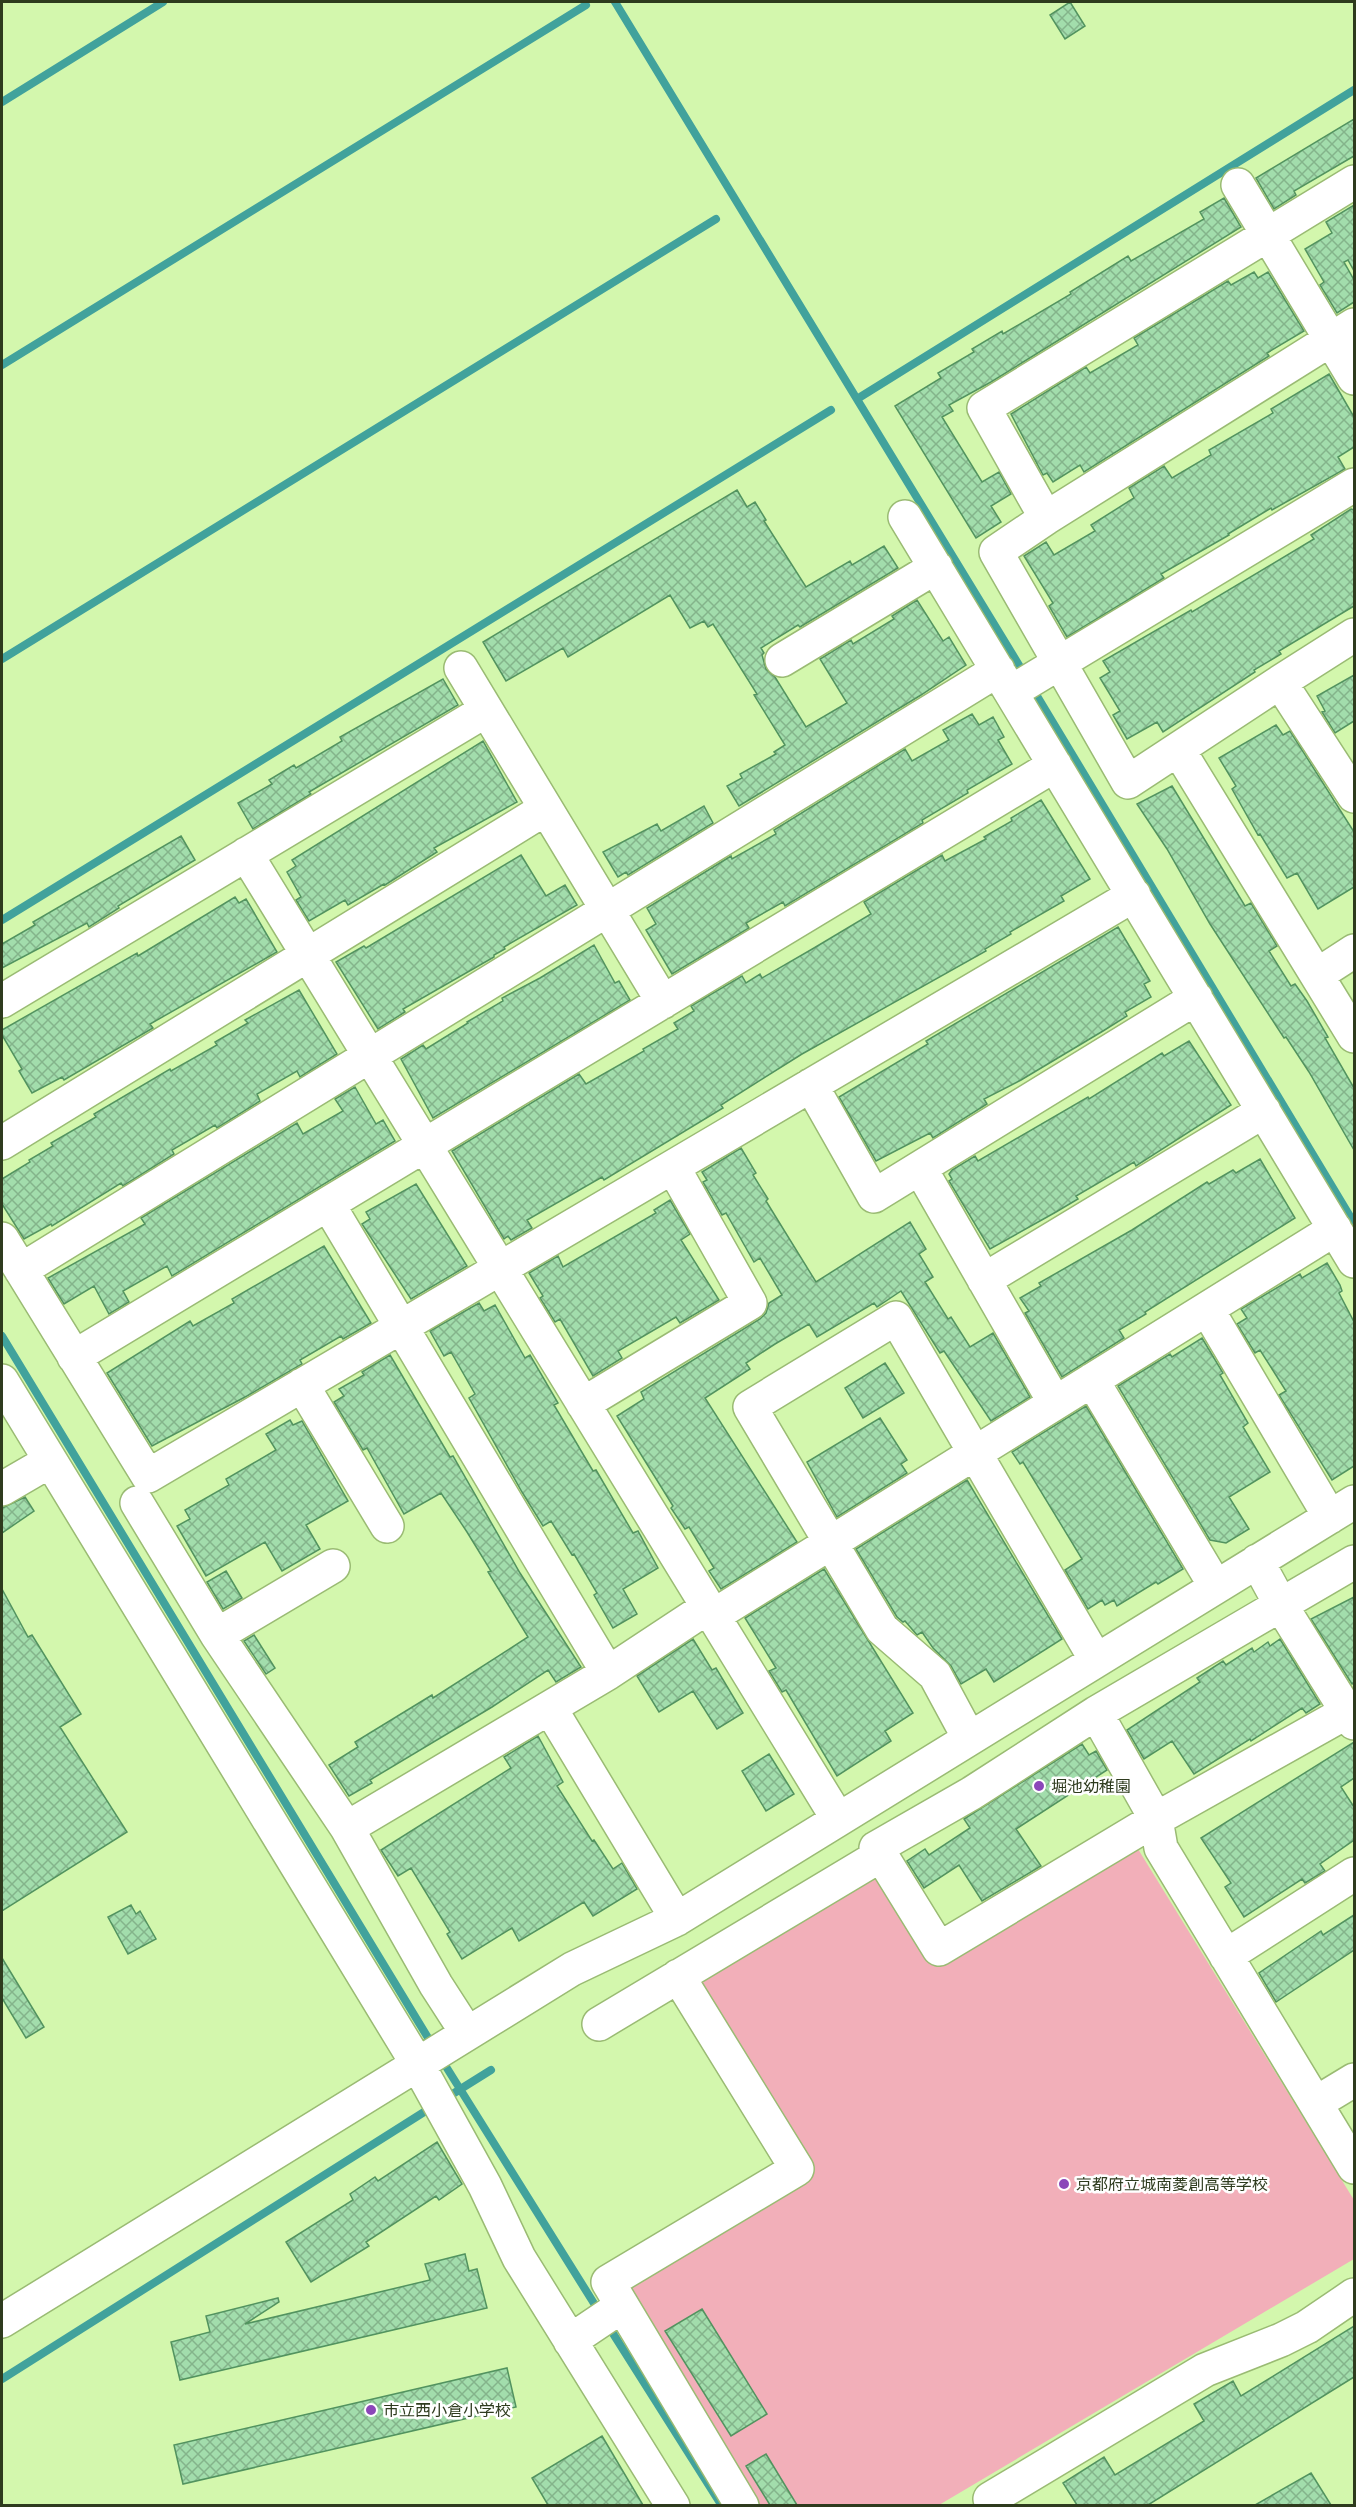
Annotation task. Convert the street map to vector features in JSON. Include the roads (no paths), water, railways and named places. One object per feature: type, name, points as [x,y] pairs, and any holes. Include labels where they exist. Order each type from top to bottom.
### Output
[{"type":"street","points":[[1046,518],[984,408],[1354,182]]},
{"type":"street","points":[[1238,185],[1268,235],[1343,332],[1354,378]]},
{"type":"street","points":[[1343,332],[1046,518],[996,552],[1058,664],[1128,782],[1354,635]]},
{"type":"street","points":[[21,1270],[607,910],[1004,681],[1058,664],[1354,485]]},
{"type":"street","points":[[906,517],[1354,1261]]},
{"type":"street","points":[[782,660],[936,567]]},
{"type":"street","points":[[461,668],[663,1002]]},
{"type":"street","points":[[1280,682],[1354,796]]},
{"type":"street","points":[[2,1001],[485,711]]},
{"type":"street","points":[[1178,749],[1354,1036]]},
{"type":"street","points":[[74,1357],[1055,765]]},
{"type":"street","points":[[2,1143],[546,809]]},
{"type":"street","points":[[246,854],[838,1819]]},
{"type":"street","points":[[2,1239],[148,1476],[1134,895]]},
{"type":"street","points":[[1317,975],[1354,951]]},
{"type":"street","points":[[811,1085],[874,1196],[1196,998]]},
{"type":"street","points":[[984,1280],[1264,1111]]},
{"type":"street","points":[[583,1404],[750,1302],[673,1167]]},
{"type":"street","points":[[920,1168],[1055,1403]]},
{"type":"street","points":[[328,1204],[608,1673]]},
{"type":"street","points":[[347,1828],[711,1611],[829,1544],[1335,1229]]},
{"type":"street","points":[[2,2321],[423,2071],[460,2038],[572,1969],[677,1919],[1342,1509],[1207,1309]]},
{"type":"street","points":[[972,1793],[935,1675],[882,1629],[829,1544],[750,1407],[896,1318],[1096,1660]]},
{"type":"street","points":[[1092,1380],[1216,1587]]},
{"type":"street","points":[[2,1381],[50,1461],[170,1649],[423,2071],[485,2187],[519,2258],[596,2324],[742,2505]]},
{"type":"street","points":[[302,1385],[387,1526]]},
{"type":"street","points":[[2,1489],[50,1461]]},
{"type":"street","points":[[137,1503],[211,1630],[347,1828],[436,1985],[460,2038]]},
{"type":"street","points":[[1257,1562],[1282,1606],[1352,1715],[1156,1819],[939,1949],[876,1848],[972,1793],[1096,1713],[1282,1606],[1354,1562]]},
{"type":"street","points":[[170,1649],[333,1566]]},
{"type":"street","points":[[550,1708],[677,1919]]},
{"type":"street","points":[[1096,1713],[1156,1819],[1161,1848],[1354,2167]]},
{"type":"street","points":[[599,2024],[881,1855]]},
{"type":"street","points":[[1226,1956],[1354,1874]]},
{"type":"street","points":[[673,2505],[596,2324],[608,2282],[798,2169],[678,1976]]},
{"type":"street","points":[[1316,2103],[1354,2080]]},
{"type":"street","points":[[994,2505],[990,2499],[1205,2370],[1298,2332],[1354,2295]]},
{"type":"waterway","points":[[2,102],[163,2]]},
{"type":"waterway","points":[[615,2],[1025,675]]},
{"type":"waterway","points":[[2,365],[586,5]]},
{"type":"waterway","points":[[857,399],[1354,90]]},
{"type":"waterway","points":[[2,659],[716,219]]},
{"type":"waterway","points":[[2,920],[831,410]]},
{"type":"waterway","points":[[1031,686],[1354,1223]]},
{"type":"waterway","points":[[2,1336],[433,2046]]},
{"type":"waterway","points":[[440,2057],[600,2313]]},
{"type":"waterway","points":[[443,2100],[491,2070]]},
{"type":"waterway","points":[[2,2379],[432,2107]]},
{"type":"waterway","points":[[607,2324],[722,2506]]},
{"type":"place","name":"堀池幼稚園","points":[[1039,1786]]},
{"type":"place","name":"京都府立城南菱創高等学校","points":[[1064,2184]]},
{"type":"place","name":"市立西小倉小学校","points":[[371,2410]]}]
